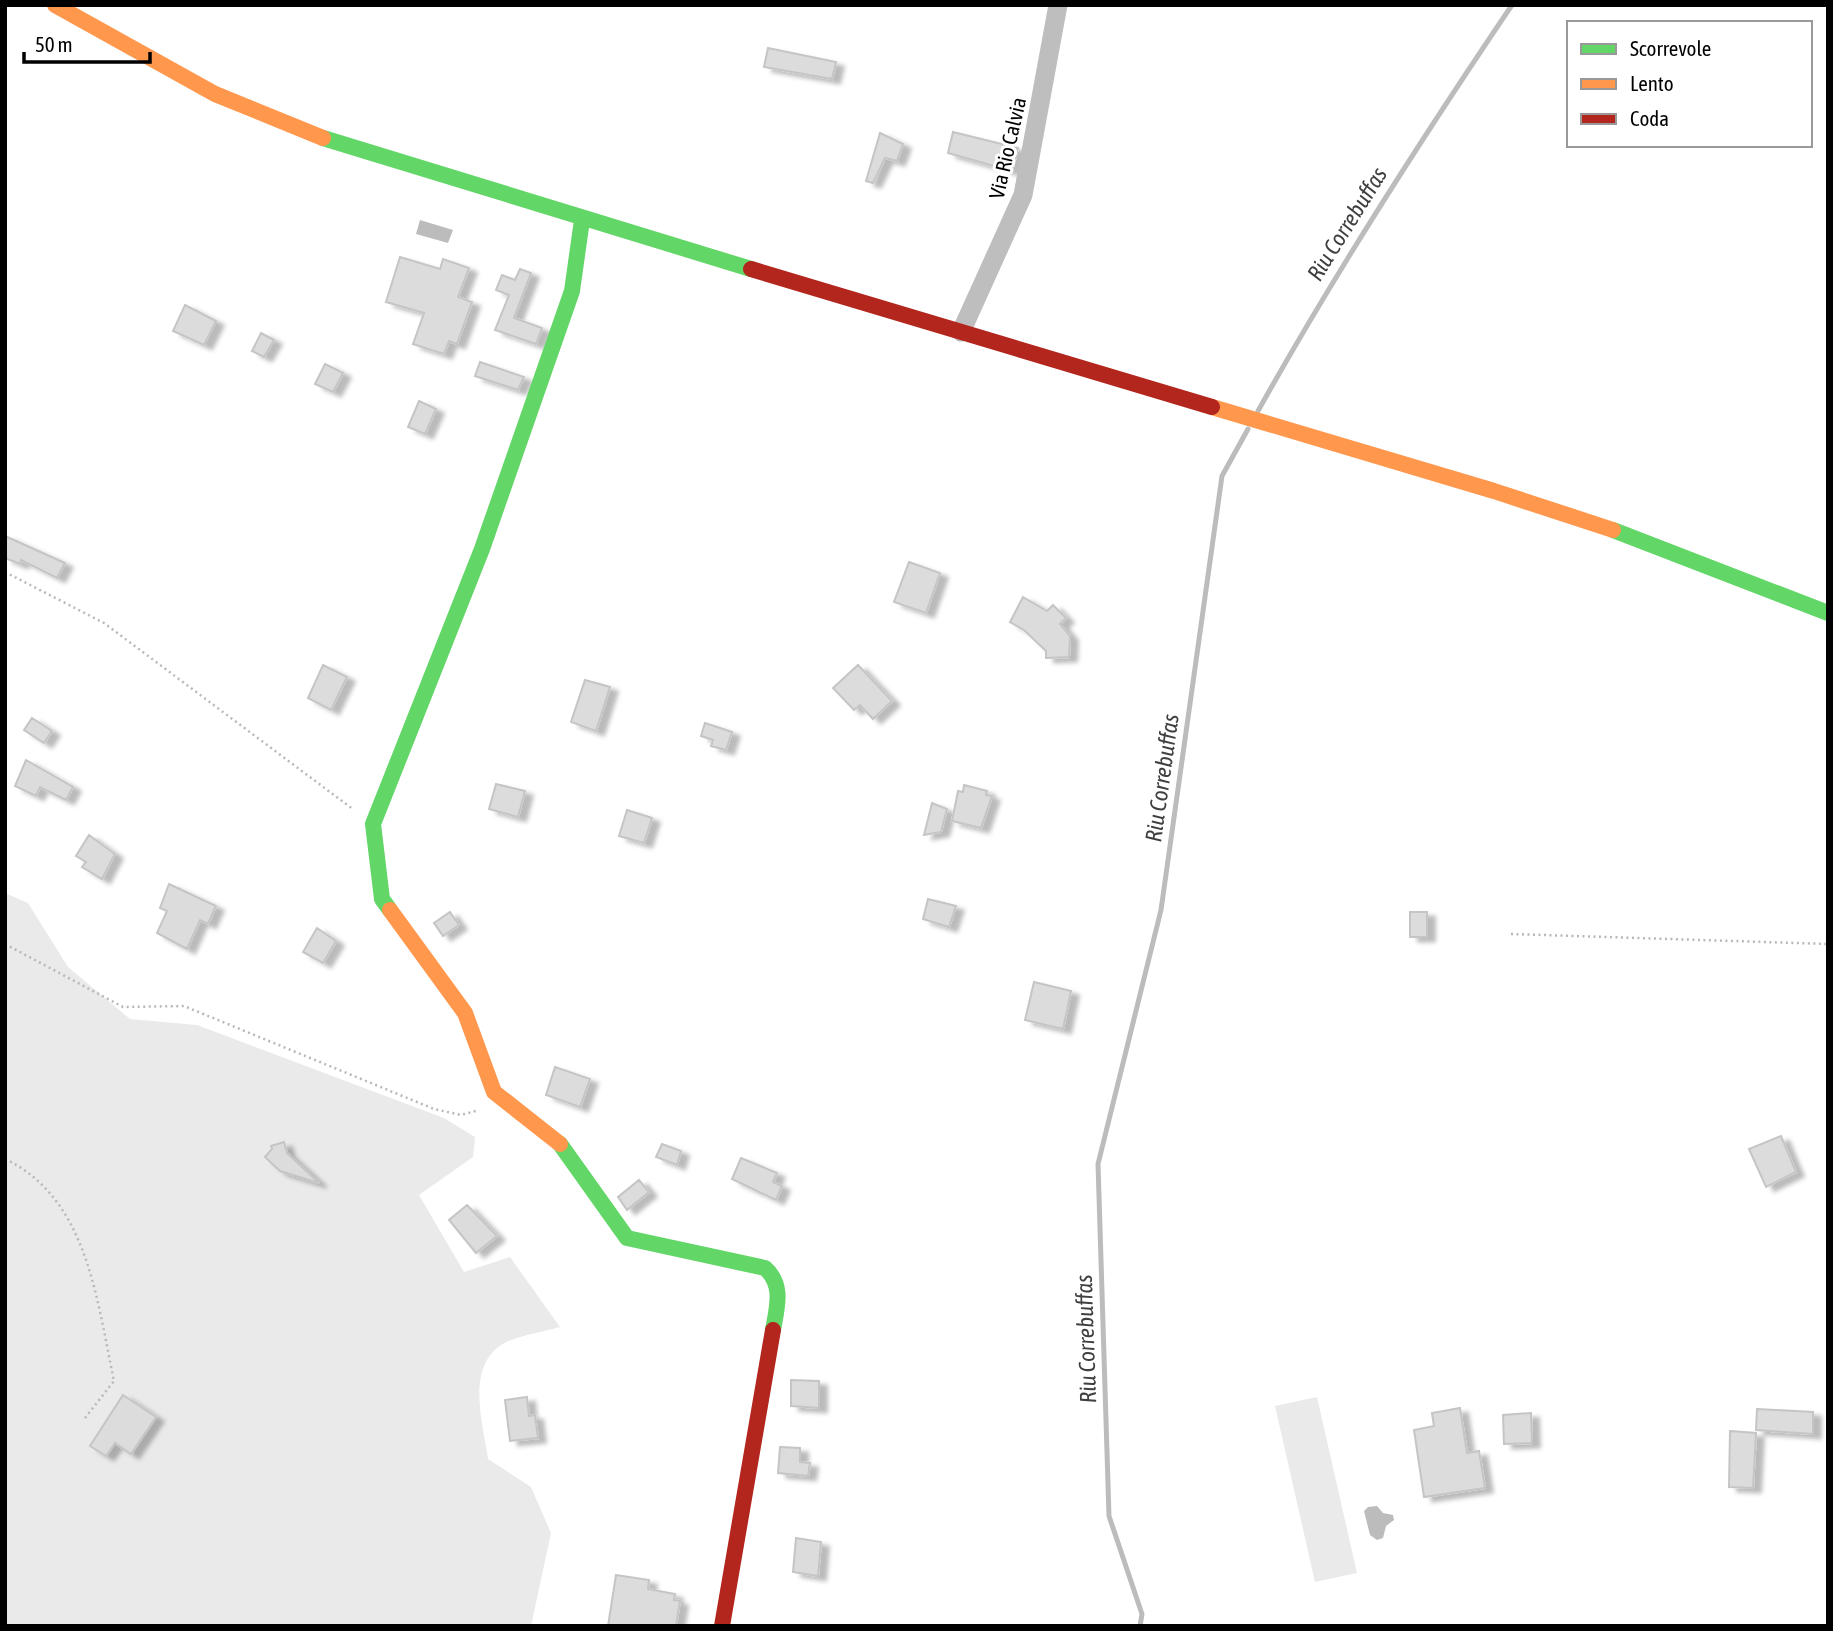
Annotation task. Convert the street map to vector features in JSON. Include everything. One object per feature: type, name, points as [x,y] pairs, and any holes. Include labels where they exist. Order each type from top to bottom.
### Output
[{"type":"main road","points":[[55,5],[159,65],[268,116],[342,146],[582,220],[1238,414],[1612,530],[1828,613]]},
{"type":"main road","points":[[582,220],[572,291],[482,549],[373,824],[382,899],[466,1013],[494,1092],[560,1144],[627,1238],[765,1268],[774,1276],[779,1298],[722,1626]]},
{"type":"street","name":"Via Rio Calvia","points":[[961,332],[1023,195],[1058,5]]},
{"type":"path","points":[[5,572],[104,623],[373,824]]},
{"type":"path","points":[[1511,934],[1828,944]]},
{"type":"path","points":[[5,944],[124,1007],[184,1006],[434,1109],[461,1115],[476,1112],[484,1108],[494,1092]]},
{"type":"path","points":[[5,1159],[44,1187],[60,1206],[90,1267],[114,1381],[85,1418]]},
{"type":"shaded area","points":[[420,220],[453,230],[448,243],[416,234]]},
{"type":"shaded area","points":[[5,893],[28,903],[68,967],[130,1019],[197,1025],[444,1118],[475,1137],[473,1157],[419,1195],[464,1272],[510,1257],[560,1327],[506,1342],[493,1352],[485,1364],[479,1395],[488,1459],[531,1487],[551,1533],[531,1626],[5,1626]]},
{"type":"shaded area","points":[[1317,1397],[1357,1573],[1315,1582],[1275,1406]]},
{"type":"shaded area","points":[[1377,1506],[1383,1513],[1393,1515],[1394,1520],[1386,1526],[1383,1538],[1377,1540],[1370,1535],[1364,1511],[1368,1507]]},
{"type":"building","points":[[768,48],[836,62],[832,79],[764,67]]},
{"type":"building","points":[[953,132],[1018,148],[1012,171],[948,153]]},
{"type":"building","points":[[880,133],[903,144],[897,161],[885,158],[873,183],[866,181]]},
{"type":"building","points":[[400,257],[440,269],[443,259],[469,268],[458,297],[472,302],[457,344],[449,341],[444,354],[413,344],[424,313],[386,302]]},
{"type":"building","points":[[520,269],[531,273],[514,318],[542,328],[536,344],[495,330],[509,295],[496,290],[502,275],[515,280]]},
{"type":"building","points":[[185,305],[216,321],[204,345],[173,331]]},
{"type":"building","points":[[261,333],[274,340],[264,357],[252,351]]},
{"type":"building","points":[[480,362],[524,377],[518,390],[475,376]]},
{"type":"building","points":[[325,364],[343,373],[333,392],[315,384]]},
{"type":"building","points":[[419,401],[436,409],[425,434],[408,427]]},
{"type":"building","points":[[5,536],[65,563],[57,578],[21,560],[20,564],[5,558]]},
{"type":"building","points":[[909,562],[940,573],[926,613],[894,602]]},
{"type":"building","points":[[1023,597],[1047,611],[1053,605],[1066,618],[1060,624],[1070,636],[1069,657],[1046,658],[1046,651],[1024,630],[1010,622]]},
{"type":"building","points":[[323,665],[347,677],[331,710],[308,698]]},
{"type":"building","points":[[858,665],[892,701],[873,719],[860,705],[854,710],[833,688]]},
{"type":"building","points":[[585,680],[610,687],[596,731],[571,722]]},
{"type":"building","points":[[32,718],[52,731],[44,743],[24,730]]},
{"type":"building","points":[[705,723],[732,732],[726,750],[711,746],[713,740],[701,736]]},
{"type":"building","points":[[26,760],[73,787],[66,800],[40,787],[36,796],[15,786]]},
{"type":"building","points":[[496,784],[525,791],[518,817],[489,809]]},
{"type":"building","points":[[964,785],[987,791],[986,795],[992,796],[981,828],[952,821],[958,791],[963,792]]},
{"type":"building","points":[[932,803],[947,809],[941,832],[924,835]]},
{"type":"building","points":[[627,810],[652,818],[644,843],[619,836]]},
{"type":"building","points":[[89,835],[115,854],[102,879],[82,867],[86,862],[76,856]]},
{"type":"building","points":[[169,884],[216,906],[208,924],[200,920],[187,949],[157,933],[167,911],[160,908]]},
{"type":"building","points":[[928,899],[956,906],[949,927],[923,919]]},
{"type":"building","points":[[450,912],[459,925],[443,936],[434,923]]},
{"type":"building","points":[[1410,912],[1427,912],[1427,937],[1410,937]]},
{"type":"building","points":[[317,928],[336,941],[323,963],[303,952]]},
{"type":"building","points":[[1034,982],[1071,991],[1063,1029],[1025,1020]]},
{"type":"building","points":[[555,1067],[590,1079],[580,1107],[546,1095]]},
{"type":"building","points":[[1781,1136],[1796,1172],[1766,1187],[1749,1149]]},
{"type":"building","points":[[284,1142],[287,1153],[319,1183],[280,1171],[265,1157],[272,1149],[271,1146]]},
{"type":"building","points":[[662,1144],[681,1151],[677,1165],[656,1157]]},
{"type":"building","points":[[741,1158],[777,1173],[773,1182],[782,1186],[776,1200],[732,1179]]},
{"type":"building","points":[[639,1180],[649,1192],[627,1210],[618,1197]]},
{"type":"building","points":[[467,1205],[497,1236],[476,1253],[449,1220]]},
{"type":"building","points":[[791,1380],[819,1381],[819,1408],[791,1406]]},
{"type":"building","points":[[123,1395],[156,1417],[131,1454],[115,1443],[106,1456],[90,1446]]},
{"type":"building","points":[[527,1397],[529,1416],[535,1415],[538,1438],[510,1441],[505,1400]]},
{"type":"building","points":[[1460,1408],[1467,1453],[1479,1451],[1485,1488],[1424,1497],[1414,1430],[1434,1426],[1432,1413]]},
{"type":"building","points":[[1757,1409],[1813,1412],[1813,1434],[1756,1430]]},
{"type":"building","points":[[1531,1413],[1532,1443],[1504,1444],[1503,1415]]},
{"type":"building","points":[[1730,1431],[1756,1433],[1753,1488],[1729,1487]]},
{"type":"building","points":[[780,1447],[800,1448],[800,1462],[810,1463],[808,1476],[778,1473]]},
{"type":"building","points":[[796,1538],[821,1542],[818,1576],[793,1572]]},
{"type":"building","points":[[616,1575],[649,1580],[648,1589],[675,1594],[674,1600],[680,1601],[676,1626],[608,1626]]},
{"type":"waterway","name":"Riu Correbuffas","points":[[1258,411],[1380,205],[1512,5]]},
{"type":"waterway","name":"Riu Correbuffas","points":[[1140,1626],[1142,1614],[1109,1516],[1098,1164],[1161,910],[1222,476],[1248,429]]},
{"type":"traffic: fast","points":[[323,138],[751,269]]},
{"type":"traffic: fast","points":[[390,910],[382,899],[373,824],[482,549],[572,291],[582,220]]},
{"type":"traffic: fast","points":[[1613,530],[1828,613]]},
{"type":"traffic: fast","points":[[560,1144],[627,1238],[765,1268],[777,1289],[773,1330]]},
{"type":"traffic: slow","points":[[55,5],[215,94],[323,138]]},
{"type":"traffic: slow","points":[[1212,407],[1494,491],[1613,530]]},
{"type":"traffic: slow","points":[[390,910],[465,1013],[494,1092],[560,1144]]},
{"type":"traffic: jam","points":[[751,269],[1212,407]]},
{"type":"traffic: jam","points":[[722,1626],[773,1330]]}]
